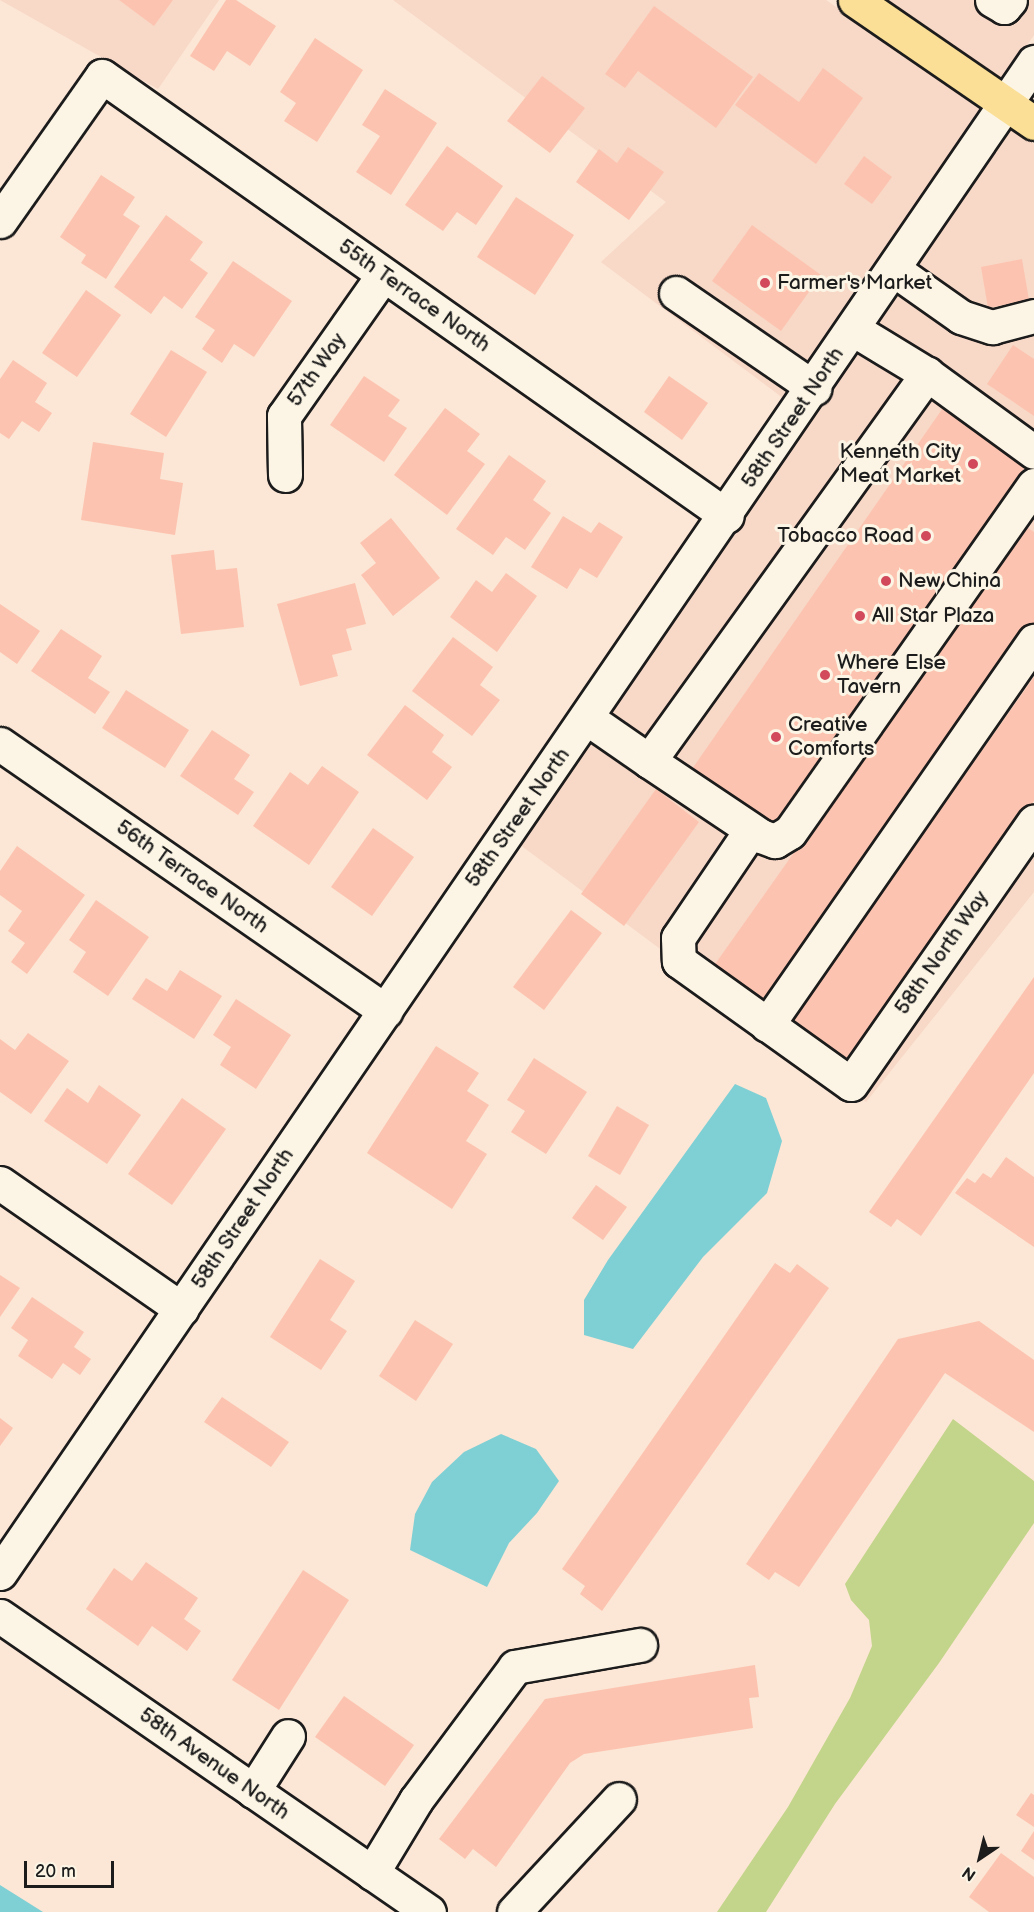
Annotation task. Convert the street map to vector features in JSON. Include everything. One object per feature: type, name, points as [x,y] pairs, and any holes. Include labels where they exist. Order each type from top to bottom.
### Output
[{"type":"main road","points":[[867,3],[1034,123]]},
{"type":"street","points":[[992,0],[1005,7],[1010,0]]},
{"type":"street","name":"58th Street North","points":[[0,1573],[727,516],[1034,62]]},
{"type":"street","name":"55th Terrace North","points":[[0,221],[102,76],[727,516]]},
{"type":"street","points":[[893,269],[961,317],[992,327],[1034,316]]},
{"type":"street","name":"57th Way","points":[[285,475],[285,416],[383,275]]},
{"type":"street","points":[[676,294],[813,388]]},
{"type":"street","points":[[853,328],[927,374],[1034,452]]},
{"type":"street","points":[[649,761],[927,374]]},
{"type":"street","points":[[587,718],[751,830],[775,841],[790,832],[1030,501]]},
{"type":"street","points":[[751,830],[678,938],[679,962],[767,1025],[1034,641]]},
{"type":"street","name":"56th Terrace North","points":[[0,744],[385,1011]]},
{"type":"street","name":"58th North Way","points":[[767,1025],[851,1084],[1034,822]]},
{"type":"street","points":[[0,1183],[181,1309]]},
{"type":"street","name":"58th Avenue North","points":[[0,1616],[429,1912]]},
{"type":"street","points":[[372,1873],[416,1800],[515,1667],[640,1646]]},
{"type":"street","points":[[253,1791],[288,1736]]},
{"type":"street","points":[[514,1912],[619,1799]]},
{"type":"shaded area","points":[[0,0],[219,0],[158,89]]},
{"type":"shaded area","points":[[393,0],[826,0],[983,109],[723,491],[783,398],[601,262],[666,202]]},
{"type":"shaded area","points":[[888,0],[1034,0],[1034,35],[1003,80]]},
{"type":"shaded area","points":[[1008,127],[1034,144],[1034,785],[830,1075],[519,844]]},
{"type":"shaded area","points":[[1034,838],[1034,892],[866,1102],[855,1093]]},
{"type":"green space","points":[[953,1419],[1034,1481],[1034,1523],[939,1663],[835,1804],[766,1912],[717,1912],[788,1807],[850,1698],[872,1646],[869,1620],[851,1600],[845,1584]]},
{"type":"water","points":[[735,1084],[766,1098],[782,1141],[767,1193],[703,1257],[633,1349],[584,1335],[584,1300],[608,1260]]},
{"type":"water","points":[[501,1434],[536,1449],[559,1481],[537,1513],[509,1543],[487,1587],[410,1550],[415,1514],[432,1482],[464,1452]]},
{"type":"water","points":[[0,1885],[43,1912],[0,1912]]},
{"type":"building","points":[[119,0],[173,0],[154,26]]},
{"type":"building","points":[[226,0],[236,0],[276,26],[250,66],[227,51],[214,71],[190,56]]},
{"type":"building","points":[[654,6],[753,77],[716,128],[638,71],[625,88],[605,74]]},
{"type":"building","points":[[315,38],[363,70],[317,142],[284,121],[296,103],[280,92]]},
{"type":"building","points":[[823,68],[863,98],[816,164],[735,105],[759,73],[799,102]]},
{"type":"building","points":[[542,76],[585,108],[550,153],[507,121]]},
{"type":"building","points":[[385,89],[437,123],[391,195],[356,172],[380,136],[362,125]]},
{"type":"building","points":[[447,146],[503,186],[476,225],[457,212],[443,231],[405,205]]},
{"type":"building","points":[[628,147],[664,172],[629,220],[576,182],[599,149],[617,163]]},
{"type":"building","points":[[864,156],[892,177],[872,204],[844,184]]},
{"type":"building","points":[[101,175],[135,197],[123,215],[140,226],[106,279],[81,263],[86,255],[60,237]]},
{"type":"building","points":[[516,197],[574,235],[535,295],[477,257]]},
{"type":"building","points":[[166,215],[203,242],[190,260],[208,273],[182,309],[164,296],[151,314],[114,287]]},
{"type":"building","points":[[752,225],[821,275],[781,331],[712,281]]},
{"type":"building","points":[[1022,259],[1029,300],[988,308],[981,267]]},
{"type":"building","points":[[233,261],[292,301],[254,357],[234,344],[222,363],[202,349],[215,330],[195,317]]},
{"type":"building","points":[[86,290],[121,315],[77,377],[42,353]]},
{"type":"building","points":[[1013,345],[1034,359],[1034,416],[987,384]]},
{"type":"building","points":[[171,350],[207,372],[166,437],[130,414]]},
{"type":"building","points":[[13,360],[47,383],[35,402],[52,413],[39,432],[22,421],[9,439],[0,433],[0,379]]},
{"type":"building","points":[[364,376],[400,400],[388,416],[407,428],[384,462],[330,425]]},
{"type":"building","points":[[669,376],[708,403],[682,440],[644,412]]},
{"type":"building","name":"All Star Plaza","points":[[945,405],[1028,463],[775,827],[692,769]]},
{"type":"building","points":[[445,408],[480,434],[467,451],[485,464],[447,515],[394,475]]},
{"type":"building","points":[[93,442],[164,453],[160,479],[183,483],[175,535],[81,520]]},
{"type":"building","points":[[509,455],[546,481],[533,500],[551,513],[525,550],[506,537],[493,555],[456,529]]},
{"type":"building","points":[[563,516],[591,533],[599,522],[623,537],[597,578],[580,568],[567,589],[531,567]]},
{"type":"building","points":[[391,518],[440,578],[393,616],[361,575],[376,563],[360,543]]},
{"type":"building","points":[[1025,526],[1034,532],[1034,623],[764,1005],[713,967]]},
{"type":"building","points":[[214,550],[216,570],[237,568],[244,627],[181,634],[171,555]]},
{"type":"building","points":[[506,573],[537,596],[497,652],[450,617],[476,580],[492,592]]},
{"type":"building","points":[[355,583],[366,624],[346,629],[352,650],[332,655],[338,676],[300,686],[277,604]]},
{"type":"building","points":[[0,604],[40,631],[17,664],[0,652]]},
{"type":"building","points":[[61,629],[102,656],[88,678],[110,692],[95,714],[31,671]]},
{"type":"building","points":[[453,637],[493,667],[480,685],[500,700],[472,736],[412,691]]},
{"type":"building","points":[[1034,677],[1034,801],[850,1062],[792,1020]]},
{"type":"building","points":[[126,690],[189,730],[165,768],[102,728]]},
{"type":"building","points":[[405,705],[444,735],[432,752],[452,767],[427,800],[367,755]]},
{"type":"building","points":[[212,730],[250,755],[234,779],[254,792],[238,815],[180,776]]},
{"type":"building","points":[[322,766],[359,792],[309,865],[253,826],[290,772],[308,785]]},
{"type":"building","points":[[656,789],[699,822],[624,926],[581,894]]},
{"type":"building","points":[[373,828],[414,857],[372,916],[331,887]]},
{"type":"building","points":[[17,846],[85,895],[27,974],[11,962],[25,943],[8,931],[22,911],[0,895],[0,871]]},
{"type":"building","points":[[96,900],[149,937],[108,996],[73,972],[86,952],[69,940]]},
{"type":"building","points":[[571,910],[602,933],[544,1010],[513,987]]},
{"type":"building","points":[[180,970],[222,996],[194,1039],[132,999],[146,978],[167,991]]},
{"type":"building","points":[[1034,977],[1034,1073],[921,1236],[897,1219],[891,1227],[869,1212]]},
{"type":"building","points":[[236,999],[291,1035],[256,1089],[220,1065],[231,1047],[213,1035]]},
{"type":"building","points":[[28,1033],[69,1061],[31,1114],[0,1092],[0,1039],[15,1050]]},
{"type":"building","points":[[436,1046],[479,1073],[467,1091],[489,1105],[466,1141],[487,1154],[452,1209],[367,1153]]},
{"type":"building","points":[[534,1058],[587,1092],[546,1154],[511,1132],[525,1111],[507,1100]]},
{"type":"building","points":[[99,1085],[141,1115],[107,1164],[44,1121],[67,1088],[88,1103]]},
{"type":"building","points":[[182,1098],[226,1129],[172,1205],[128,1174]]},
{"type":"building","points":[[617,1106],[649,1125],[620,1175],[588,1156]]},
{"type":"building","points":[[1006,1157],[1034,1177],[1034,1247],[955,1193],[967,1178],[975,1183],[983,1173],[991,1178]]},
{"type":"building","points":[[596,1185],[627,1207],[603,1240],[572,1218]]},
{"type":"building","points":[[320,1259],[355,1281],[330,1320],[347,1331],[321,1370],[270,1337]]},
{"type":"building","points":[[775,1263],[790,1273],[797,1264],[829,1288],[602,1611],[580,1594],[585,1586],[562,1569]]},
{"type":"building","points":[[0,1275],[20,1288],[0,1317]]},
{"type":"building","points":[[32,1297],[84,1332],[74,1347],[91,1359],[80,1375],[63,1363],[52,1379],[18,1356],[28,1340],[11,1328]]},
{"type":"building","points":[[415,1320],[453,1344],[416,1401],[379,1376]]},
{"type":"building","points":[[979,1321],[1034,1360],[1034,1432],[945,1373],[799,1587],[775,1572],[769,1580],[746,1564],[898,1339]]},
{"type":"building","points":[[222,1397],[289,1442],[271,1467],[204,1422]]},
{"type":"building","points":[[0,1418],[13,1428],[0,1446]]},
{"type":"building","points":[[146,1562],[198,1598],[184,1619],[201,1631],[187,1651],[152,1626],[138,1646],[86,1609],[114,1568],[132,1581]]},
{"type":"building","points":[[303,1570],[349,1600],[279,1710],[232,1680]]},
{"type":"building","points":[[755,1665],[759,1697],[749,1698],[753,1728],[584,1754],[570,1763],[496,1867],[473,1849],[465,1859],[439,1839],[545,1699]]},
{"type":"building","points":[[344,1696],[414,1745],[385,1786],[315,1737]]},
{"type":"building","points":[[1031,1793],[1034,1795],[1034,1827],[1016,1815]]},
{"type":"building","points":[[1034,1831],[1034,1860],[1021,1851]]},
{"type":"building","points":[[1001,1853],[1034,1877],[1034,1912],[989,1912],[969,1897]]},
{"type":"place","name":"Farmer's Market","points":[[765,283]]},
{"type":"place","name":"Kenneth City Meat Market","points":[[973,464]]},
{"type":"place","name":"Tobacco Road","points":[[926,536]]},
{"type":"place","name":"New China","points":[[886,581]]},
{"type":"place","name":"All Star Plaza","points":[[860,616]]},
{"type":"place","name":"Where Else Tavern","points":[[825,675]]},
{"type":"place","name":"Creative Comforts","points":[[776,737]]}]
